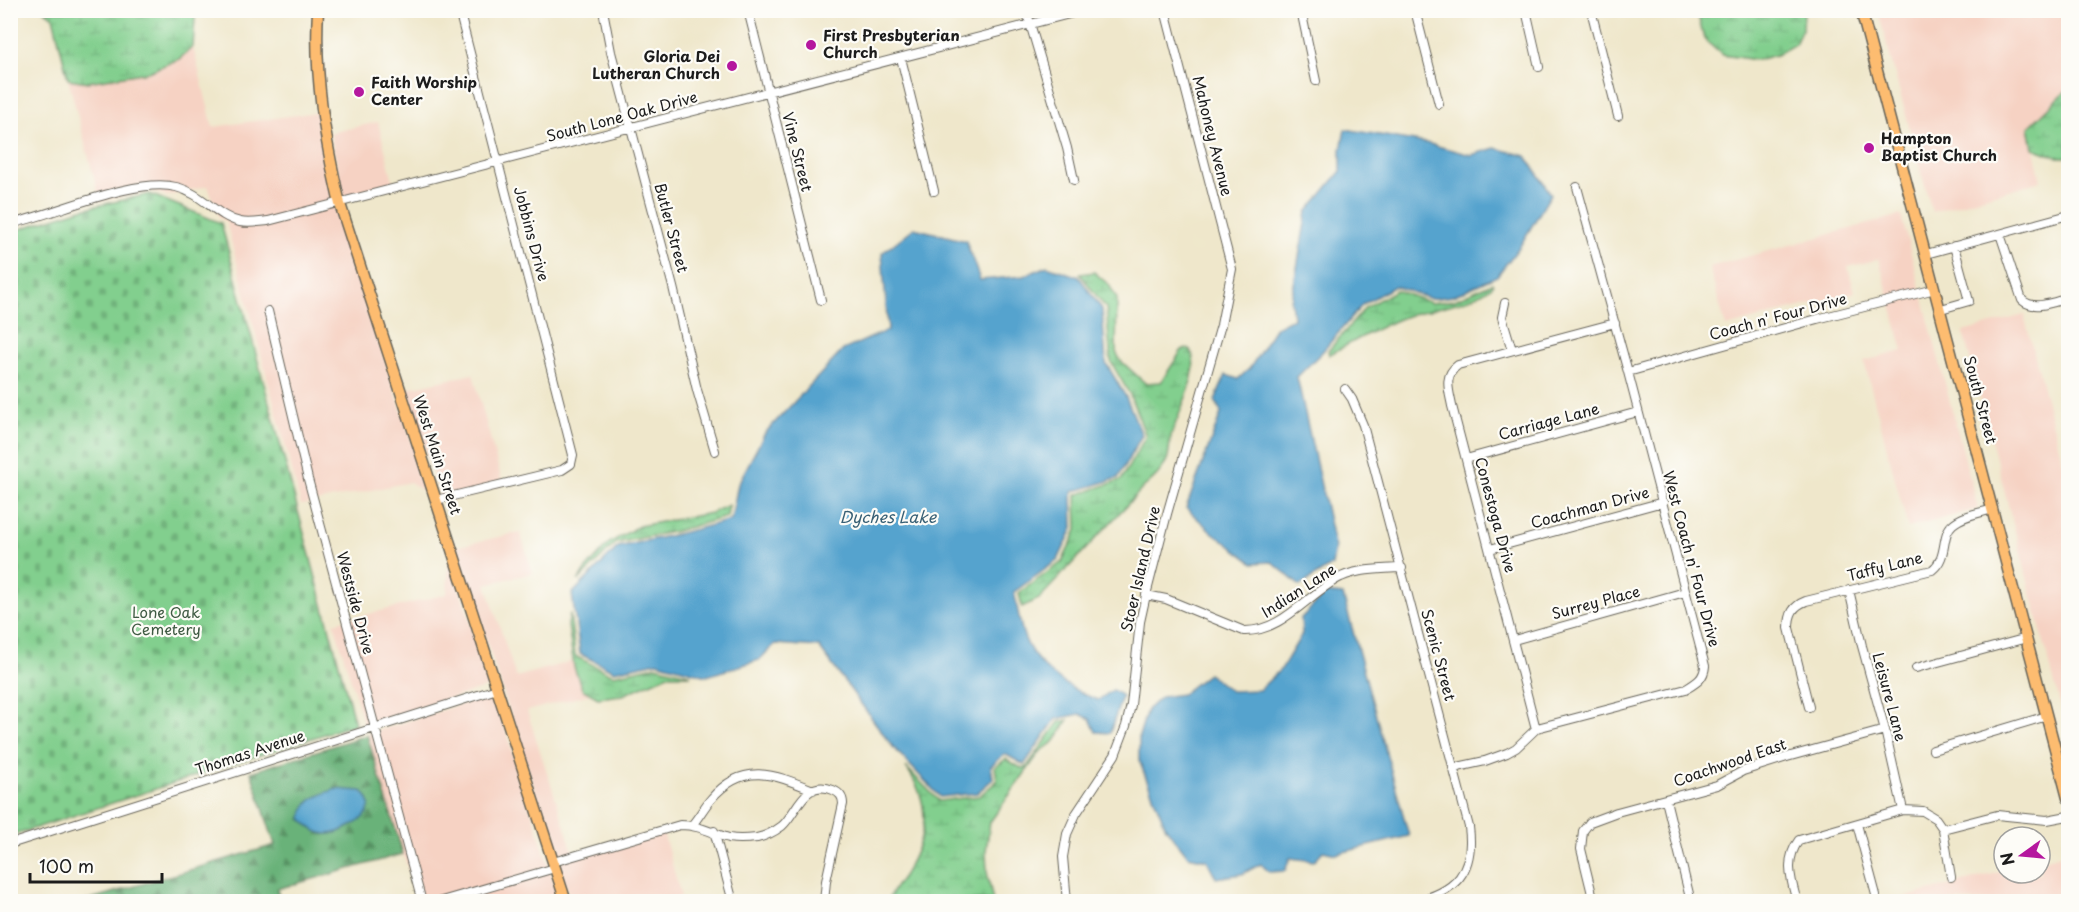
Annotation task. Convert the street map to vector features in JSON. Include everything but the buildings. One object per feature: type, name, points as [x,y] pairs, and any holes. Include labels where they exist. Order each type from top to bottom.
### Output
[{"type":"main road","name":"West Main Street","points":[[318,10],[318,84],[327,147],[340,204],[566,902]]},
{"type":"main road","name":"South Street","points":[[1861,10],[2068,798]]},
{"type":"street","name":"Jobbins Drive","points":[[436,500],[562,470],[571,464],[573,455],[459,10]]},
{"type":"street","name":"Butler Street","points":[[603,10],[611,52],[715,451]]},
{"type":"street","name":"Vine Street","points":[[748,10],[821,300]]},
{"type":"street","points":[[1026,10],[1067,148],[1074,180]]},
{"type":"street","name":"South Lone Oak Drive","points":[[10,224],[151,184],[175,186],[195,193],[229,218],[240,222],[268,221],[1085,10]]},
{"type":"street","name":"Mahoney Avenue","points":[[1165,10],[1232,269]]},
{"type":"street","points":[[1301,10],[1316,81]]},
{"type":"street","points":[[1415,10],[1439,104]]},
{"type":"street","points":[[1526,10],[1539,67]]},
{"type":"street","points":[[1591,10],[1618,116]]},
{"type":"street","points":[[901,58],[934,191]]},
{"type":"street","name":"West Coach n' Four Drive","points":[[1454,768],[1507,753],[1536,729],[1686,689],[1702,676],[1705,666],[1577,187]]},
{"type":"street","points":[[1926,254],[2065,216],[2068,219]]},
{"type":"street","points":[[2000,234],[2022,300],[2027,305],[2039,306],[2068,298]]},
{"type":"street","points":[[1941,309],[1969,301],[1954,246]]},
{"type":"street","name":"Stoer Island Drive","points":[[1067,902],[1064,857],[1067,834],[1076,814],[1115,755],[1126,726],[1146,594],[1224,314],[1232,269]]},
{"type":"street","name":"Coach n' Four Drive","points":[[1628,372],[1935,289]]},
{"type":"street","points":[[1505,303],[1502,317],[1512,350]]},
{"type":"street","name":"Westside Drive","points":[[268,311],[308,479],[422,902]]},
{"type":"street","name":"Conestoga Drive","points":[[1536,729],[1447,385],[1449,375],[1458,365],[1615,323]]},
{"type":"street","name":"Scenic Street","points":[[1345,389],[1363,424],[1469,827],[1471,851],[1469,861],[1458,879],[1438,894],[1413,902]]},
{"type":"street","name":"Carriage Lane","points":[[1466,459],[1638,412]]},
{"type":"street","name":"Coachman Drive","points":[[1490,549],[1663,502]]},
{"type":"street","name":"Taffy Lane","points":[[1809,707],[1789,628],[1791,612],[1798,604],[1806,600],[1932,570],[1941,560],[1950,528],[1954,523],[1962,518],[1993,509]]},
{"type":"street","name":"Indian Lane","points":[[1146,594],[1166,599],[1244,631],[1254,631],[1274,624],[1310,597],[1344,576],[1365,571],[1401,568]]},
{"type":"street","name":"Leisure Lane","points":[[1849,590],[1903,810]]},
{"type":"street","name":"Surrey Place","points":[[1514,640],[1685,592]]},
{"type":"street","points":[[1916,668],[2027,638]]},
{"type":"street","name":"Thomas Avenue","points":[[10,844],[497,689]]},
{"type":"street","points":[[1933,750],[2047,716]]},
{"type":"street","name":"Coachwood East","points":[[1594,902],[1581,849],[1581,839],[1586,826],[1598,818],[1717,785],[1743,771],[1885,730]]},
{"type":"street","points":[[692,825],[716,794],[732,780],[750,773],[764,774],[813,790]]},
{"type":"street","points":[[438,902],[680,825],[692,825],[730,838],[768,835],[784,824],[799,800],[813,790],[823,788],[831,789],[843,800],[826,881],[824,902]]},
{"type":"street","points":[[1666,800],[1691,902]]},
{"type":"street","points":[[1797,902],[1789,869],[1789,859],[1799,840],[1903,810],[1923,811],[1936,819],[1943,829],[1951,877]]},
{"type":"street","points":[[1943,829],[1997,815],[2047,820],[2068,816]]},
{"type":"street","points":[[1857,824],[1876,896]]},
{"type":"street","points":[[714,831],[733,902]]},
{"type":"shaded area","points":[[1878,11],[2068,11],[2068,89],[2029,127],[2041,181],[1932,212]]},
{"type":"shaded area","points":[[193,47],[213,127],[317,112],[322,148],[336,209],[429,495],[410,482],[301,505],[226,222],[219,217],[208,186],[167,196],[150,190],[100,201],[68,79],[80,81],[148,72],[179,59]]},
{"type":"shaded area","points":[[378,122],[394,185],[344,198],[330,133]]},
{"type":"shaded area","points":[[1901,215],[1978,509],[1908,528],[1864,361],[1903,351],[1879,259],[1848,267],[1855,292],[1726,327],[1709,267]]},
{"type":"shaded area","points":[[2024,315],[2068,482],[2068,734],[1963,332]]},
{"type":"shaded area","points":[[473,374],[503,485],[442,502],[405,389]]},
{"type":"shaded area","points":[[520,532],[533,573],[486,584],[516,677],[573,661],[582,688],[590,694],[527,711],[574,855],[663,832],[681,896],[669,902],[571,901],[456,547]]},
{"type":"shaded area","points":[[449,556],[491,686],[364,725],[334,623],[447,594]]},
{"type":"shaded area","points":[[494,694],[560,901],[420,901],[403,854],[367,734]]},
{"type":"shaded area","points":[[2068,853],[2068,901],[1891,901],[1992,874],[1992,885],[2052,885],[2052,858]]},
{"type":"green space","points":[[45,11],[194,11],[193,47],[179,59],[148,72],[88,82],[68,79],[53,17]]},
{"type":"green space","points":[[1697,11],[1804,11],[1803,27],[1795,44],[1776,55],[1757,60],[1722,55],[1704,39]]},
{"type":"green space","points":[[2068,89],[2068,157],[2057,157],[2033,148],[2029,127]]},
{"type":"green space","name":"Lone Oak Cemetery","points":[[150,194],[221,223],[355,724],[11,836],[11,232],[78,210]]},
{"type":"green space","points":[[1094,272],[1109,285],[1117,299],[1116,352],[1121,361],[1145,383],[1161,382],[1182,350],[1189,349],[1193,357],[1192,378],[1170,439],[1167,460],[1162,468],[1039,599],[1022,607],[1019,593],[1062,562],[1077,530],[1076,495],[1121,480],[1146,436],[1130,395],[1111,362],[1106,308],[1080,274]]},
{"type":"green space","points":[[1492,283],[1493,285],[1475,297],[1397,320],[1329,355],[1328,351],[1366,307],[1396,290],[1431,303],[1455,300]]},
{"type":"green space","points":[[729,505],[727,517],[676,531],[616,543],[578,581],[609,543],[639,526],[711,513]]},
{"type":"green space","points":[[570,613],[577,657],[613,675],[656,666],[691,675],[668,675],[623,695],[598,698],[582,689],[574,667],[568,625]]},
{"type":"green space","points":[[1068,720],[1055,741],[1040,752],[990,822],[986,851],[987,872],[993,901],[888,901],[913,859],[919,845],[924,820],[920,794],[906,767],[939,801],[979,796],[997,781],[995,767],[1006,759],[1021,768],[1026,768],[1059,722]]},
{"type":"green space","points":[[367,735],[403,854],[277,889],[280,901],[81,902],[275,845],[251,772]]},
{"type":"water","points":[[1345,129],[1426,143],[1471,155],[1495,148],[1526,156],[1551,194],[1520,246],[1497,276],[1453,296],[1431,299],[1395,286],[1363,304],[1323,351],[1297,377],[1335,548],[1332,565],[1300,586],[1272,562],[1253,563],[1212,532],[1186,508],[1221,413],[1215,400],[1226,375],[1238,379],[1250,368],[1276,327],[1293,318],[1291,301],[1307,212],[1341,171],[1341,150]]},
{"type":"water","name":"Dyches Lake","points":[[914,228],[966,241],[980,280],[1024,276],[1047,266],[1079,277],[1102,309],[1106,363],[1126,397],[1142,435],[1118,478],[1072,492],[1073,528],[1058,560],[1014,592],[1023,633],[1028,645],[1043,666],[1075,690],[1098,700],[1113,690],[1122,696],[1110,733],[1096,732],[1090,719],[1080,714],[1056,719],[1024,765],[1005,754],[991,766],[993,779],[977,793],[940,797],[893,747],[819,647],[775,644],[759,660],[707,676],[657,662],[614,671],[580,654],[572,594],[618,547],[731,520],[738,484],[765,433],[843,350],[888,330],[882,253]]},
{"type":"water","points":[[1326,593],[1343,595],[1409,836],[1336,854],[1323,851],[1314,861],[1290,858],[1285,871],[1269,872],[1261,864],[1242,874],[1216,878],[1207,860],[1188,856],[1166,828],[1139,760],[1139,736],[1147,710],[1161,697],[1182,694],[1208,674],[1231,691],[1259,690],[1282,668],[1302,634],[1301,618]]},
{"type":"water","points":[[336,789],[362,791],[369,801],[369,808],[363,818],[344,830],[331,834],[319,833],[302,819],[303,812],[313,799]]},
{"type":"place","name":"First Presbyterian Church","points":[[811,45]]},
{"type":"place","name":"Gloria Dei Lutheran Church","points":[[732,66]]},
{"type":"place","name":"Faith Worship Center","points":[[359,92]]},
{"type":"place","name":"Hampton Baptist Church","points":[[1869,148]]}]
